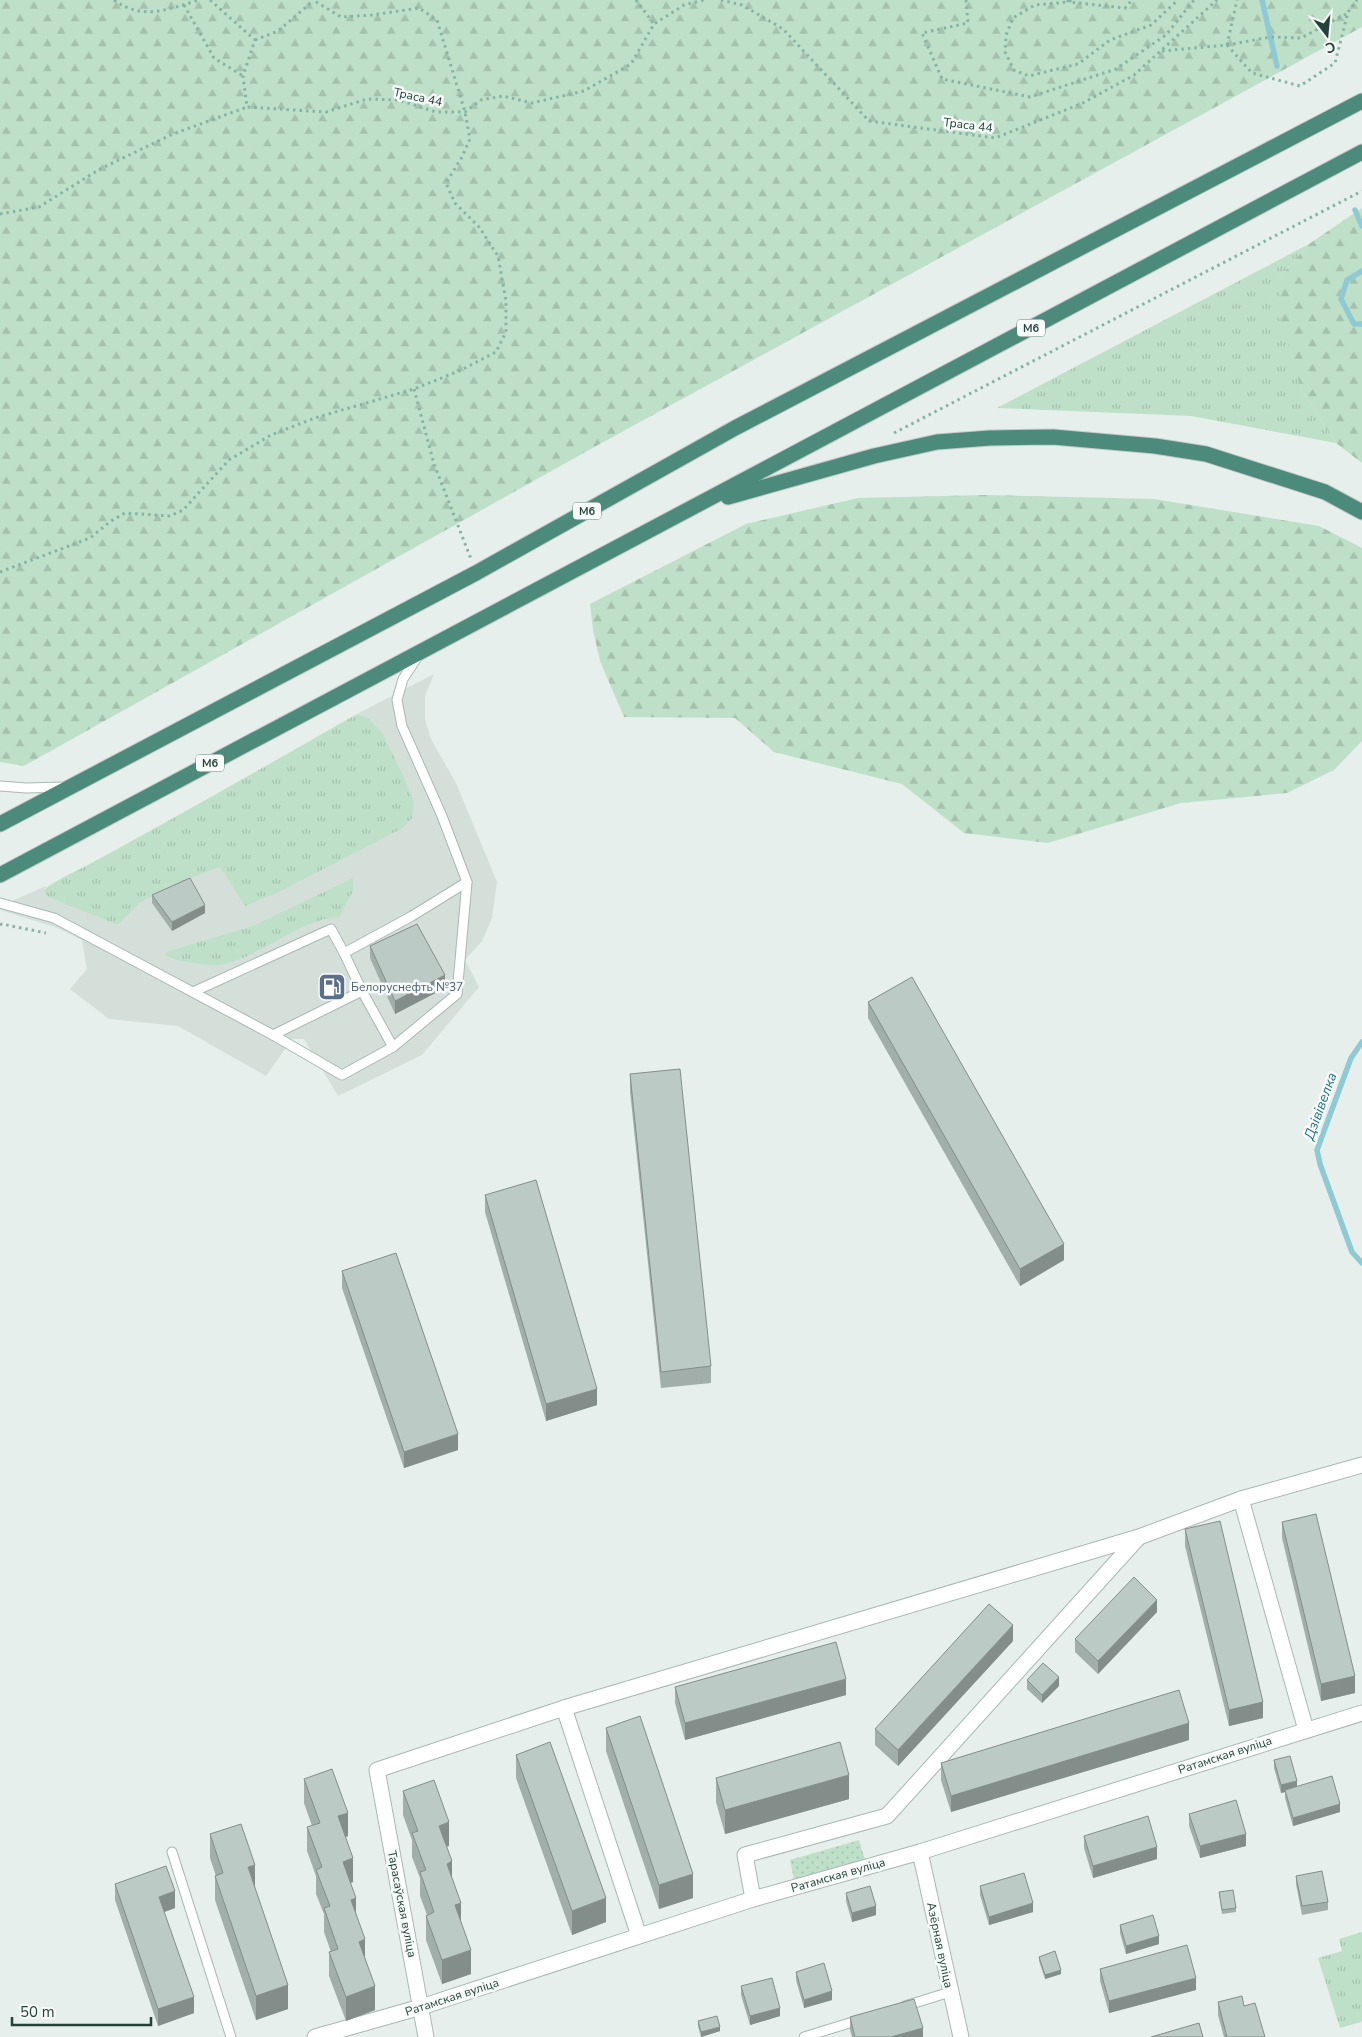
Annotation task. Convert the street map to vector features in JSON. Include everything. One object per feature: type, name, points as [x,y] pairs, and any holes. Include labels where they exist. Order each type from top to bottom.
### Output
[{"type":"highway","name":"М6","points":[[0,824],[476,573],[735,428],[1362,101]]},
{"type":"highway","name":"М6","points":[[0,876],[1362,152]]},
{"type":"highway","points":[[700,504],[874,456],[937,442],[990,438],[1053,437],[1155,446],[1206,454],[1325,492],[1362,512]]},
{"type":"street","points":[[639,1936],[564,1708],[1139,1537],[1241,1499],[1362,1465]]},
{"type":"street","points":[[1241,1499],[1306,1730]]},
{"type":"street","points":[[752,1899],[745,1855],[887,1816],[1139,1537]]},
{"type":"street","name":"Тарасаўская вуліца","points":[[426,2037],[377,1770],[564,1708]]},
{"type":"street","name":"Ратамская вуліца","points":[[315,2037],[421,2007],[752,1899],[920,1852],[1362,1713]]},
{"type":"street","name":"Азёрная вуліца","points":[[920,1852],[961,2037]]},
{"type":"lane","points":[[0,903],[54,918],[272,1035],[342,1075],[393,1047],[457,994],[467,882],[442,816],[402,726],[397,700],[403,680],[421,651]]},
{"type":"lane","points":[[0,786],[26,788],[71,787]]},
{"type":"lane","points":[[344,953],[412,916],[467,882]]},
{"type":"lane","points":[[193,992],[331,929],[393,1047]]},
{"type":"lane","points":[[272,1035],[362,991]]},
{"type":"lane","points":[[172,1852],[231,2037]]},
{"type":"lane","points":[[895,2009],[950,1992]]},
{"type":"lane","points":[[804,2037],[868,2017]]},
{"type":"path","points":[[114,0],[125,9],[160,12],[199,0]]},
{"type":"path","points":[[210,0],[255,40]]},
{"type":"path","points":[[1,571],[90,538],[111,521],[125,513],[170,516],[183,510],[230,460],[271,435],[315,418],[414,389],[459,371],[496,352],[506,332],[506,301],[498,256],[479,227],[455,203],[446,183],[462,157],[470,139],[465,112],[437,20],[419,8],[372,16],[341,17],[313,0],[278,31],[255,40]]},
{"type":"path","points":[[636,0],[654,24]]},
{"type":"path","points":[[465,112],[481,100],[503,96],[532,103],[584,91],[631,64],[654,24],[684,6],[704,0]]},
{"type":"path","name":"Траса 44","points":[[721,0],[742,5],[784,29],[869,121],[995,138],[1083,103],[1134,75],[1217,0]]},
{"type":"path","points":[[966,0],[968,23],[922,33],[942,79],[1030,97],[1116,69],[1166,36],[1194,0]]},
{"type":"path","points":[[1132,0],[1125,8],[1069,1],[1035,5],[1013,18],[1006,35],[1005,52],[1014,70],[1029,76],[1078,64],[1110,40],[1151,24],[1178,0]]},
{"type":"path","points":[[1227,45],[1237,0]]},
{"type":"path","points":[[1227,45],[1252,73],[1300,86],[1335,63],[1348,12],[1357,0]]},
{"type":"path","points":[[184,4],[214,58],[243,76]]},
{"type":"path","points":[[1161,51],[1227,45],[1271,37],[1301,38],[1348,12]]},
{"type":"path","points":[[0,214],[39,207],[100,168],[173,134],[247,106],[243,76],[255,40]]},
{"type":"path","name":"Траса 44","points":[[247,106],[326,112],[368,99],[399,100],[436,112],[465,112]]},
{"type":"path","points":[[891,435],[1362,190]]},
{"type":"path","points":[[414,389],[434,464],[476,573]]},
{"type":"path","points":[[0,925],[46,933]]},
{"type":"shaded area","points":[[434,674],[425,696],[425,719],[431,739],[456,783],[497,882],[492,918],[482,941],[465,960],[479,987],[422,1055],[338,1096],[304,1039],[292,1039],[266,1076],[178,1026],[109,1019],[70,989],[87,969],[82,940],[55,927],[0,910],[0,906],[46,886],[44,891],[118,925],[140,903],[176,884],[220,867],[414,802],[383,734],[369,718],[357,714]]},
{"type":"green space","points":[[0,0],[1362,0],[1362,27],[598,445],[24,766],[0,762]]},
{"type":"green space","points":[[1362,208],[1362,463],[1336,443],[1301,389],[1280,316],[1278,279],[1309,244]]},
{"type":"green space","points":[[1309,244],[1278,279],[1301,389],[1336,443],[1191,416],[997,408]]},
{"type":"green space","points":[[985,495],[1154,499],[1319,526],[1362,548],[1362,741],[1334,770],[1287,793],[1181,803],[1048,843],[964,833],[902,784],[774,752],[735,718],[624,717],[600,661],[593,630],[590,604],[746,524],[858,498]]},
{"type":"green space","points":[[357,714],[369,718],[383,734],[414,802],[412,818],[401,829],[277,893],[245,906],[220,867],[176,884],[140,903],[118,925],[46,896],[44,891],[61,879]]},
{"type":"green space","points":[[353,878],[353,891],[339,917],[310,924],[236,961],[220,965],[207,965],[185,962],[170,958],[164,954],[253,926]]},
{"type":"green space","points":[[859,1840],[865,1860],[794,1880],[790,1860]]},
{"type":"green space","points":[[1362,1932],[1362,2020],[1361,2022],[1340,2028],[1318,1958],[1342,1951],[1339,1939]]},
{"type":"building","points":[[190,878],[205,905],[172,922],[152,895]]},
{"type":"building","points":[[417,924],[445,975],[395,1001],[370,946]]},
{"type":"building","points":[[912,977],[1064,1244],[1020,1269],[868,1002]]},
{"type":"building","points":[[680,1069],[711,1366],[661,1372],[630,1074]]},
{"type":"building","points":[[536,1180],[597,1389],[546,1404],[485,1195]]},
{"type":"building","points":[[396,1253],[458,1434],[404,1452],[342,1271]]},
{"type":"building","points":[[1316,1514],[1355,1676],[1321,1684],[1282,1522]]},
{"type":"building","points":[[1220,1521],[1263,1702],[1229,1710],[1185,1529]]},
{"type":"building","points":[[1134,1577],[1157,1600],[1098,1661],[1075,1639]]},
{"type":"building","points":[[989,1604],[1013,1625],[898,1750],[875,1729]]},
{"type":"building","points":[[836,1642],[846,1679],[685,1723],[675,1687]]},
{"type":"building","points":[[1043,1663],[1059,1677],[1042,1695],[1027,1680]]},
{"type":"building","points":[[1179,1690],[1189,1723],[951,1796],[941,1763]]},
{"type":"building","points":[[640,1716],[693,1874],[659,1885],[606,1728]]},
{"type":"building","points":[[550,1742],[606,1898],[572,1911],[516,1755]]},
{"type":"building","points":[[840,1742],[849,1775],[725,1810],[716,1778]]},
{"type":"building","points":[[1290,1756],[1297,1781],[1281,1785],[1274,1760]]},
{"type":"building","points":[[332,1769],[348,1813],[338,1816],[353,1858],[343,1862],[356,1898],[351,1900],[365,1939],[359,1942],[375,1986],[346,1997],[329,1952],[338,1949],[324,1908],[330,1906],[316,1870],[322,1867],[307,1827],[320,1823],[304,1779]]},
{"type":"building","points":[[1332,1776],[1340,1804],[1293,1818],[1285,1790]]},
{"type":"building","points":[[434,1780],[449,1822],[439,1826],[452,1861],[447,1864],[461,1903],[455,1905],[471,1950],[442,1960],[426,1916],[434,1912],[420,1872],[426,1870],[412,1833],[418,1831],[403,1791]]},
{"type":"building","points":[[1236,1800],[1246,1834],[1200,1846],[1189,1814]]},
{"type":"building","points":[[1148,1816],[1157,1847],[1093,1866],[1084,1836]]},
{"type":"building","points":[[241,1824],[255,1865],[248,1867],[288,1985],[256,1996],[215,1876],[223,1873],[210,1834]]},
{"type":"building","points":[[166,1866],[175,1891],[159,1897],[194,1997],[158,2009],[115,1884]]},
{"type":"building","points":[[1322,1871],[1328,1902],[1302,1906],[1296,1876]]},
{"type":"building","points":[[1024,1873],[1033,1903],[989,1917],[980,1886]]},
{"type":"building","points":[[870,1886],[876,1906],[852,1913],[846,1893]]},
{"type":"building","points":[[1233,1890],[1236,1908],[1222,1910],[1219,1892]]},
{"type":"building","points":[[1153,1915],[1159,1936],[1126,1946],[1120,1925]]},
{"type":"building","points":[[1187,1945],[1196,1978],[1109,2001],[1100,1969]]},
{"type":"building","points":[[1055,1951],[1061,1970],[1045,1975],[1039,1957]]},
{"type":"building","points":[[824,1963],[832,1991],[804,2000],[796,1972]]},
{"type":"building","points":[[772,1978],[780,2008],[750,2016],[741,1986]]},
{"type":"building","points":[[1242,1996],[1244,2006],[1255,2003],[1265,2037],[1227,2037],[1218,2002]]},
{"type":"building","points":[[914,1999],[923,2028],[891,2037],[855,2037],[850,2017]]},
{"type":"building","points":[[717,2016],[720,2027],[701,2032],[698,2021]]},
{"type":"building","points":[[1199,2023],[1203,2037],[1151,2037]]},
{"type":"waterway","name":"Дзівівелка","points":[[1262,0],[1277,66]]},
{"type":"waterway","name":"Дзівівелка","points":[[1355,210],[1362,226]]},
{"type":"waterway","name":"Дзівівелка","points":[[1362,271],[1347,280],[1341,299],[1354,324],[1362,324]]},
{"type":"waterway","name":"Дзівівелка","points":[[1362,1042],[1351,1058],[1317,1150],[1320,1164],[1352,1252],[1362,1263]]},
{"type":"place","name":"Белоруснефть №37","points":[[332,987]]}]
